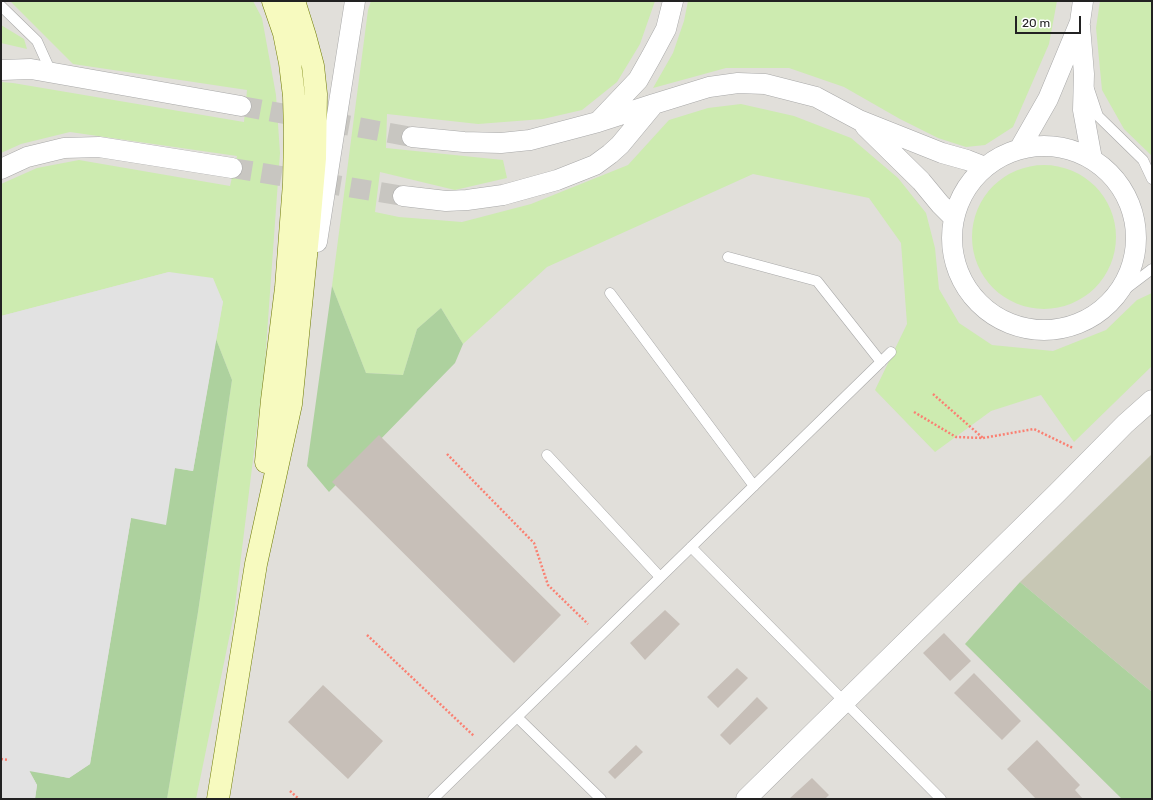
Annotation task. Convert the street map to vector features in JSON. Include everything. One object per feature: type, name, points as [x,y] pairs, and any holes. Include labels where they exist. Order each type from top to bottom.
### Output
[{"type":"main road","points":[[256,564],[272,400],[286,288],[294,183],[294,96],[290,63],[284,33],[273,1]]},
{"type":"main road","points":[[218,799],[256,564],[291,404],[310,211],[315,158],[316,94],[313,66],[294,1]]},
{"type":"street","points":[[291,404],[355,1]]},
{"type":"street","points":[[598,122],[638,80],[666,29],[673,1]]},
{"type":"street","points":[[1083,1],[1080,22],[1084,74],[1083,110],[1092,159]]},
{"type":"street","points":[[1020,148],[1048,99],[1080,22]]},
{"type":"street","points":[[1,56],[31,69]]},
{"type":"street","points":[[1,70],[31,69],[51,72],[241,106]]},
{"type":"street","points":[[412,137],[464,142],[501,143],[530,140],[598,122],[709,86],[738,82],[765,84],[816,97],[859,120],[942,153],[985,167]]},
{"type":"street","points":[[403,196],[446,201],[467,200],[502,195],[557,180],[595,165],[610,154],[620,145],[654,104]]},
{"type":"street","points":[[859,120],[921,181],[954,218]]},
{"type":"street","points":[[1050,146],[1065,148],[1079,152],[1092,159],[1116,180],[1125,193],[1135,223],[1135,254],[1124,284],[1115,297],[1100,311],[1083,322],[1063,328],[1043,331],[1022,328],[1003,321],[986,310],[971,296],[961,278],[954,258],[952,238],[954,218],[965,190],[985,167],[1002,156],[1020,148],[1050,146]]},
{"type":"street","points":[[1,169],[27,157],[64,148],[99,147],[232,168]]},
{"type":"street","points":[[746,799],[1093,458],[1125,424],[1152,400]]},
{"type":"lane","points":[[1,6],[37,41],[51,72]]},
{"type":"lane","points":[[1084,74],[1098,116],[1143,160],[1152,179]]},
{"type":"lane","points":[[728,257],[817,281],[881,362]]},
{"type":"lane","points":[[1115,297],[1152,269]]},
{"type":"lane","points":[[610,293],[754,486]]},
{"type":"lane","points":[[433,799],[890,352]]},
{"type":"lane","points":[[547,456],[660,577]]},
{"type":"lane","points":[[691,547],[941,799]]},
{"type":"lane","points":[[517,717],[601,799]]},
{"type":"path","points":[[933,394],[983,438]]},
{"type":"path","points":[[914,412],[956,437],[983,438],[1034,429],[1093,458]]},
{"type":"path","points":[[447,454],[534,543],[548,585],[600,636]]},
{"type":"path","points":[[367,635],[486,747]]},
{"type":"path","points":[[1,759],[9,760]]},
{"type":"path","points":[[290,791],[299,799]]},
{"type":"shaded area","points":[[1,1],[1152,1],[1152,799],[1,799]]},
{"type":"shaded area","points":[[169,272],[213,278],[223,302],[193,471],[175,468],[166,525],[131,518],[90,764],[69,778],[29,771],[37,785],[35,799],[1,799],[1,316]]},
{"type":"shaded area","points":[[1152,454],[1152,692],[1020,582]]},
{"type":"green space","points":[[10,1],[253,1],[262,18],[276,95],[280,153],[265,362],[234,614],[196,799],[167,799],[198,612],[232,380],[216,339],[223,301],[169,272],[1,316],[1,184],[37,168],[79,160],[230,186],[237,156],[70,132],[21,144],[1,153],[1,82],[244,122],[247,90],[73,64]]},
{"type":"green space","points":[[371,1],[655,1],[640,44],[617,82],[582,110],[543,119],[478,124],[387,114],[386,148],[503,160],[507,178],[455,190],[380,172],[375,212],[399,217],[462,222],[531,204],[628,165],[669,120],[708,108],[741,104],[794,116],[851,138],[898,178],[926,213],[935,248],[939,289],[959,323],[992,345],[1053,351],[1106,330],[1137,300],[1152,293],[1152,366],[1074,442],[1041,395],[991,411],[935,452],[875,390],[907,324],[901,243],[869,198],[753,174],[547,267],[463,344],[441,308],[417,329],[403,375],[366,373],[332,286],[368,10]]},
{"type":"green space","points":[[688,1],[1057,1],[1049,44],[1013,127],[985,145],[966,147],[938,138],[900,119],[844,87],[789,68],[726,68],[653,88],[673,53],[684,21]]},
{"type":"green space","points":[[1100,1],[1152,1],[1152,156],[1124,129],[1102,90],[1096,28]]},
{"type":"green space","points":[[1,25],[24,39],[27,49],[1,43]]},
{"type":"green space","points":[[1044,165],[1071,171],[1095,186],[1110,210],[1116,237],[1110,264],[1095,288],[1071,303],[1044,309],[1017,303],[993,288],[978,264],[972,237],[978,210],[993,186],[1017,171]]},
{"type":"green space","points":[[332,286],[366,373],[403,375],[417,329],[441,308],[463,344],[455,363],[329,492],[307,466]]},
{"type":"green space","points":[[216,339],[232,380],[198,612],[167,799],[35,799],[37,785],[29,770],[69,778],[90,764],[131,518],[175,468],[193,471]]},
{"type":"green space","points":[[1020,582],[1152,692],[1152,799],[1122,799],[965,644]]},
{"type":"building","points":[[379,435],[561,615],[514,663],[332,482]]},
{"type":"building","points":[[665,610],[680,624],[645,660],[630,643]]},
{"type":"building","points":[[944,633],[971,661],[950,681],[923,653]]},
{"type":"building","points":[[737,668],[748,678],[718,708],[707,697]]},
{"type":"building","points":[[974,673],[1021,721],[1002,740],[954,693]]},
{"type":"building","points":[[323,685],[383,741],[348,779],[288,722]]},
{"type":"building","points":[[757,697],[768,708],[730,745],[720,735]]},
{"type":"building","points":[[1037,740],[1080,785],[1075,790],[1083,799],[1036,799],[1007,769]]},
{"type":"building","points":[[636,745],[643,752],[615,779],[608,772]]},
{"type":"building","points":[[812,778],[829,795],[825,799],[789,799]]},
{"type":"tunnel","points":[[241,106],[412,137]]},
{"type":"tunnel","points":[[232,168],[403,196]]}]
